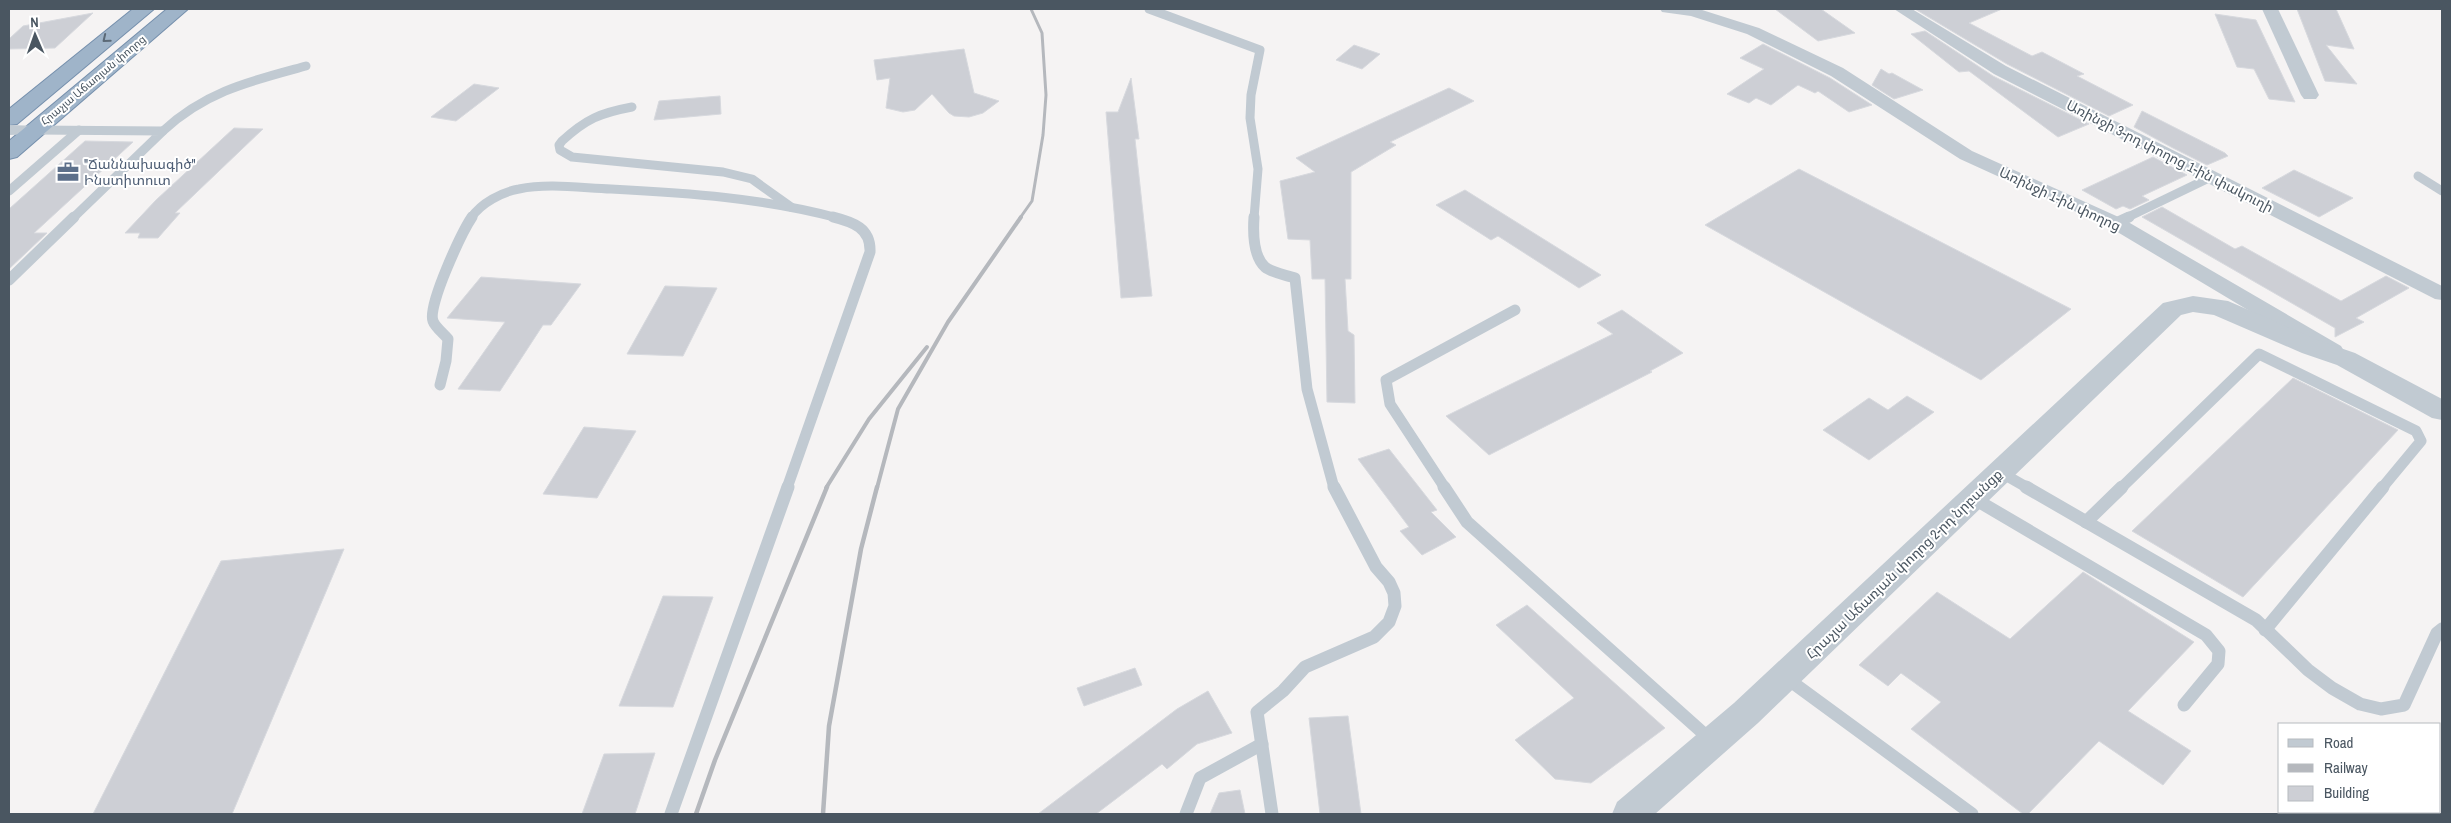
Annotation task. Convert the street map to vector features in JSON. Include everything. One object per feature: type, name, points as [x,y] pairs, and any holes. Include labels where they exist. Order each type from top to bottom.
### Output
[{"type":"highway","name":"Հրաչյա Աճառյան փողոց","points":[[9,119],[144,9]]},
{"type":"highway","name":"Հրաչյա Աճառյան փողոց","points":[[10,145],[34,130],[178,9]]},
{"type":"street","name":"Առինջի 1-ին փողոց","points":[[1668,9],[1716,19],[1761,35],[1837,72],[1966,155],[2116,223],[2346,359],[2442,411]]},
{"type":"street","name":"Առինջի 3-րդ փողոց 1-ին փակուղի","points":[[1902,9],[2000,70],[2442,294]]},
{"type":"street","points":[[2270,9],[2310,95]]},
{"type":"street","name":"Հրաչյա Աճառյան փողոց 2-րդ նրբանցք","points":[[1630,814],[1785,677],[2172,309],[2193,304],[2220,307],[2310,347],[2346,359]]},
{"type":"lane","points":[[1149,9],[1260,50],[1251,95],[1250,118],[1258,169],[1253,229],[1258,259],[1266,268],[1295,278],[1307,389],[1335,490],[1376,567],[1389,582],[1394,593],[1395,606],[1389,622],[1374,637],[1305,667],[1283,690],[1257,712],[1272,814]]},
{"type":"lane","points":[[9,280],[177,116],[206,97],[306,66]]},
{"type":"lane","points":[[632,107],[600,113],[586,118],[562,141],[559,145],[560,150],[572,156],[723,172],[752,179],[791,207]]},
{"type":"lane","points":[[34,130],[163,131]]},
{"type":"lane","points":[[9,191],[79,130]]},
{"type":"lane","points":[[2418,176],[2442,190]]},
{"type":"lane","points":[[2116,223],[2211,177]]},
{"type":"lane","points":[[440,385],[446,361],[448,339],[433,321],[433,308],[468,222],[479,209],[498,196],[524,188],[698,194],[791,207],[838,217],[859,225],[868,234],[870,254],[671,814]]},
{"type":"lane","points":[[1515,310],[1386,380],[1390,404],[1467,522],[1713,742]]},
{"type":"lane","points":[[2086,522],[2259,354],[2416,431],[2421,441],[2265,630]]},
{"type":"lane","points":[[2000,472],[2256,620],[2308,670],[2332,688],[2360,704],[2381,709],[2404,705],[2437,633],[2442,629]]},
{"type":"lane","points":[[1973,498],[2206,635],[2219,651],[2218,664],[2184,705]]},
{"type":"lane","points":[[1785,677],[1972,814]]},
{"type":"lane","points":[[1186,814],[1200,778],[1262,744]]},
{"type":"building","points":[[1775,9],[1821,9],[1855,33],[1818,41]]},
{"type":"building","points":[[1915,9],[2002,9],[1969,23],[2032,56],[2042,52],[2084,74],[2077,76],[2133,105],[2109,116],[2007,64]]},
{"type":"building","points":[[2297,9],[2336,9],[2354,49],[2326,45],[2357,84],[2325,81]]},
{"type":"building","points":[[93,13],[55,48],[9,49],[9,39],[23,26]]},
{"type":"building","points":[[2215,14],[2256,20],[2295,102],[2269,99],[2254,69],[2237,67]]},
{"type":"building","points":[[1925,31],[1993,76],[2089,124],[2058,137],[1969,71],[1959,72],[1911,34]]},
{"type":"building","points":[[1763,44],[1830,78],[1872,105],[1849,112],[1818,91],[1815,93],[1798,85],[1771,105],[1756,98],[1749,103],[1727,94],[1764,69],[1740,58]]},
{"type":"building","points":[[1354,45],[1380,54],[1362,69],[1336,60]]},
{"type":"building","points":[[964,49],[974,93],[999,101],[983,113],[969,117],[954,116],[949,113],[932,94],[915,110],[903,112],[886,108],[890,78],[877,80],[874,60]]},
{"type":"building","points":[[1881,69],[1923,90],[1894,99],[1872,85]]},
{"type":"building","points":[[1131,78],[1139,139],[1135,139],[1152,296],[1121,298],[1106,112],[1118,112]]},
{"type":"building","points":[[474,84],[499,88],[456,121],[431,117]]},
{"type":"building","points":[[1449,88],[1474,101],[1390,142],[1396,145],[1351,172],[1351,279],[1345,279],[1348,331],[1354,335],[1355,403],[1327,402],[1325,279],[1312,279],[1310,240],[1288,239],[1280,181],[1315,172],[1296,158]]},
{"type":"building","points":[[720,96],[721,114],[654,120],[659,101]]},
{"type":"building","points":[[2142,111],[2228,156],[2207,165],[2173,148],[2134,127]]},
{"type":"building","points":[[234,128],[263,129],[175,213],[180,213],[158,238],[138,238],[140,233],[125,233],[156,200]]},
{"type":"building","points":[[85,141],[133,142],[34,233],[47,233],[9,269],[9,209]]},
{"type":"building","points":[[2153,157],[2187,175],[2142,196],[2149,200],[2130,209],[2123,206],[2116,209],[2082,190]]},
{"type":"building","points":[[1799,169],[2071,309],[1981,380],[1705,225]]},
{"type":"building","points":[[2294,170],[2353,198],[2319,217],[2262,188]]},
{"type":"building","points":[[1465,190],[1601,275],[1579,288],[1498,236],[1491,240],[1436,205]]},
{"type":"building","points":[[2162,207],[2235,249],[2242,246],[2341,301],[2386,276],[2409,288],[2356,318],[2364,322],[2335,337],[2335,328],[2142,217]]},
{"type":"building","points":[[481,277],[581,284],[551,325],[543,325],[500,391],[458,389],[505,322],[447,318]]},
{"type":"building","points":[[665,286],[717,288],[683,356],[627,354]]},
{"type":"building","points":[[1622,310],[1683,353],[1650,371],[1652,372],[1489,455],[1446,416],[1613,334],[1597,323]]},
{"type":"building","points":[[2293,378],[2398,430],[2243,597],[2132,531]]},
{"type":"building","points":[[1907,396],[1934,412],[1869,460],[1823,430],[1869,398],[1888,410]]},
{"type":"building","points":[[584,427],[636,431],[597,498],[543,494]]},
{"type":"building","points":[[1389,449],[1437,510],[1431,512],[1456,537],[1422,555],[1400,531],[1409,527],[1358,459]]},
{"type":"building","points":[[344,549],[232,814],[93,814],[221,561]]},
{"type":"building","points":[[2083,572],[2194,642],[2128,711],[2191,751],[2163,785],[2099,741],[2028,814],[2023,814],[1911,729],[1941,702],[1901,673],[1888,686],[1859,665],[1937,592],[2010,639]]},
{"type":"building","points":[[663,596],[713,597],[673,707],[619,706]]},
{"type":"building","points":[[1527,605],[1665,728],[1591,783],[1555,779],[1515,740],[1574,698],[1496,625]]},
{"type":"building","points":[[1135,668],[1142,685],[1084,706],[1077,688]]},
{"type":"building","points":[[1208,691],[1232,733],[1197,744],[1167,769],[1162,764],[1096,814],[1038,814],[1177,709]]},
{"type":"building","points":[[1348,716],[1361,814],[1320,814],[1309,718]]},
{"type":"building","points":[[655,753],[635,814],[582,814],[604,754]]},
{"type":"building","points":[[1240,790],[1245,814],[1210,814],[1219,793]]},
{"type":"railway","points":[[1020,218],[1032,201],[1043,135],[1046,95],[1042,33],[1031,9]]},
{"type":"railway","points":[[877,488],[898,409],[948,322],[1021,217]]},
{"type":"railway","points":[[826,488],[869,419],[927,347]]},
{"type":"railway","points":[[696,814],[715,760],[827,487]]},
{"type":"railway","points":[[823,814],[829,726],[861,549],[877,487]]},
{"type":"place","name":"\"Ճաննախագիծ\" Ինստիտուտ","points":[[68,172]]}]
